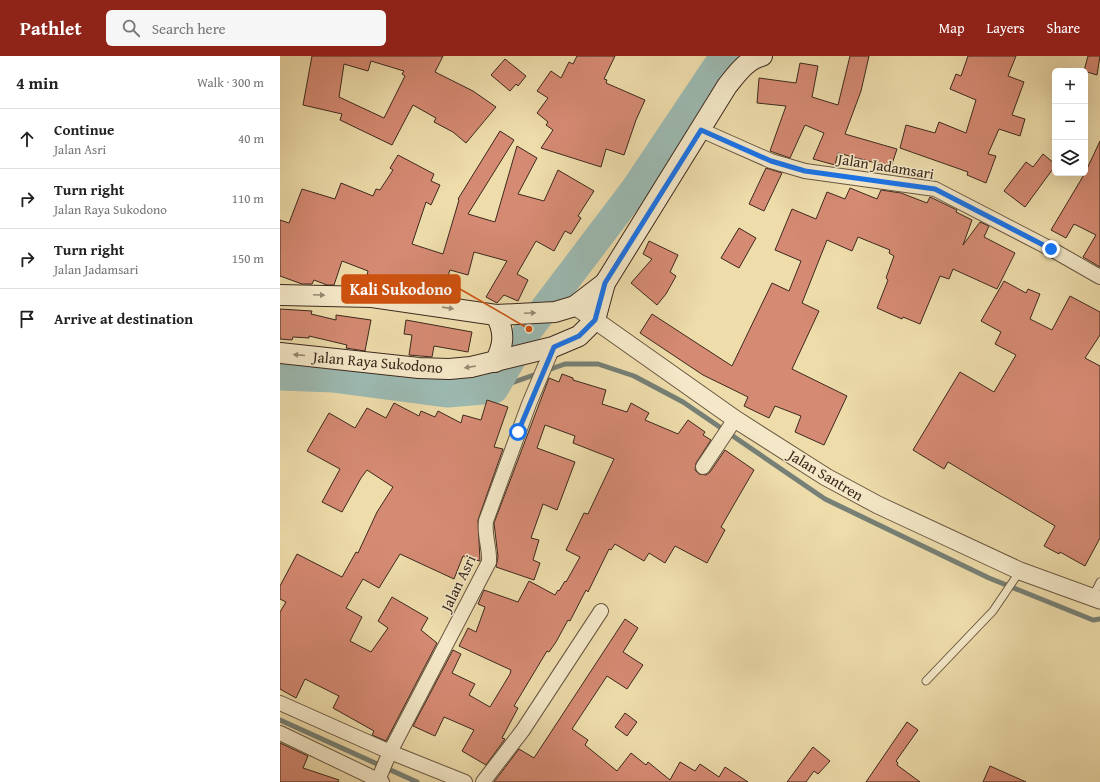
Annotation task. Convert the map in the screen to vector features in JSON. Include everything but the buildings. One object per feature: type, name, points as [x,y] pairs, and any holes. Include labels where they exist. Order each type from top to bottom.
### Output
[{"type":"main road","name":"Jalan Raya Sukodono","points":[[280,353],[419,368],[449,369],[501,360],[545,360],[579,336],[595,320],[605,283],[727,86],[743,68],[759,56]]},
{"type":"main road","name":"Jalan Raya Sukodono","points":[[280,295],[372,298],[500,315],[555,312],[575,306],[605,283]]},
{"type":"main road","points":[[500,315],[503,338],[501,360]]},
{"type":"street","name":"Jalan Jadamsari","points":[[701,130],[771,161],[805,171],[935,189],[1051,249],[1100,277]]},
{"type":"street","name":"Jalan Santren","points":[[575,306],[595,320],[730,427],[878,505],[1018,574],[1096,599]]},
{"type":"street","name":"Jalan Asri","points":[[380,780],[389,755],[489,562],[490,552],[484,531],[486,521],[545,360]]},
{"type":"street","points":[[703,467],[730,427]]},
{"type":"street","points":[[483,782],[528,723],[601,611]]},
{"type":"street","points":[[280,703],[389,755],[465,782]]},
{"type":"street","points":[[280,733],[380,780]]},
{"type":"lane","points":[[926,680],[993,611],[1008,591],[1018,574]]},
{"type":"lane","points":[[1096,599],[1100,582]]},
{"type":"waterway","points":[[280,376],[334,378],[448,393],[494,389],[529,329],[635,189],[724,56]]},
{"type":"waterway","points":[[494,389],[565,364],[598,364],[634,376],[683,402],[825,499],[989,578],[1093,620],[1100,619]]},
{"type":"waterway","points":[[280,720],[417,782]]},
{"type":"place","name":"Kali Sukodono","points":[[529,329]]},
{"type":"route","points":[[518,432],[544,366],[554,347],[579,336],[595,320],[605,283],[701,130],[771,161],[805,171],[935,189],[1051,249]]}]
